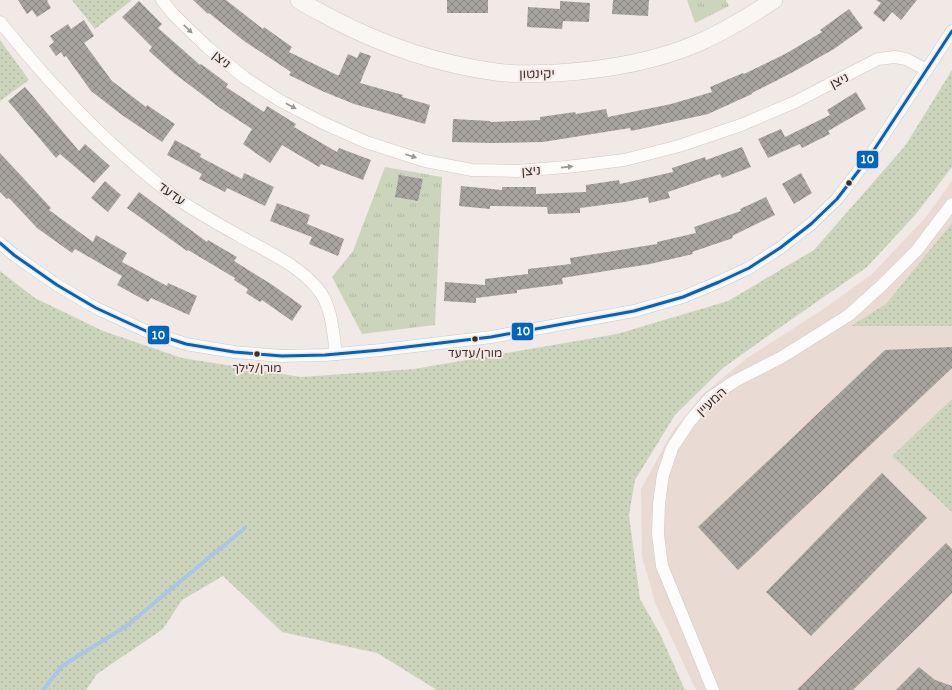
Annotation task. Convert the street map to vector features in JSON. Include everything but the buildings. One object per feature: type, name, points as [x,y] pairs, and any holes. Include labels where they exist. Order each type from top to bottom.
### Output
[{"type":"street","name":"ניצן","points":[[162,0],[173,14],[207,47],[245,78],[279,100],[321,122],[366,142],[425,160],[472,170],[516,171],[624,160],[679,146],[741,125],[795,102],[878,59],[895,57],[906,59],[927,70]]},
{"type":"street","name":"יקינטון","points":[[299,0],[341,23],[381,42],[418,55],[462,66],[498,72],[537,74],[582,71],[619,66],[661,56],[697,44],[730,28],[774,0]]},
{"type":"street","name":"עדעד","points":[[0,22],[37,68],[86,120],[134,164],[176,197],[223,226],[289,263],[306,276],[319,289],[326,305],[332,324],[336,354]]},
{"type":"street","points":[[0,243],[14,255],[57,285],[96,308],[146,331],[186,344],[234,352],[282,356],[336,354],[491,337],[634,311],[683,297],[743,271],[780,248],[811,224],[837,199],[870,156],[952,31]]},
{"type":"street","name":"המעיין","points":[[713,690],[662,566],[658,534],[659,504],[663,475],[672,448],[690,421],[710,398],[735,381],[788,354],[848,315],[881,286],[916,250],[952,204]]},
{"type":"shaded area","points":[[952,181],[952,690],[696,690],[656,605],[642,557],[641,489],[672,432],[704,393],[747,358],[825,308],[872,274],[926,217]]},
{"type":"green space","points":[[72,0],[132,0],[95,29]]},
{"type":"green space","points":[[687,0],[726,0],[729,6],[695,23]]},
{"type":"green space","points":[[0,40],[29,80],[0,101]]},
{"type":"green space","points":[[952,70],[952,167],[916,214],[867,267],[723,368],[675,415],[635,480],[629,515],[640,599],[660,634],[685,690],[437,690],[377,653],[282,632],[223,576],[182,600],[163,629],[97,674],[86,690],[0,690],[0,271],[35,298],[103,331],[182,358],[301,377],[414,369],[617,334],[728,301],[814,250],[905,146]]},
{"type":"green space","points":[[385,167],[442,177],[435,325],[362,334],[332,277],[353,251]]},
{"type":"green space","points":[[952,223],[952,326],[851,326],[886,304]]},
{"type":"green space","points":[[952,399],[952,512],[892,456]]},
{"type":"waterway","points":[[43,690],[62,666],[125,627],[245,528]]},
{"type":"transit line","name":"10","points":[[0,243],[14,255],[57,285],[96,308],[146,331],[186,344],[234,352],[282,356],[325,355],[381,350],[491,337],[634,311],[683,297],[749,268],[780,248],[811,224],[837,199],[870,156],[952,31]]},
{"type":"place","name":"מורן/עדעד","points":[[475,339]]},
{"type":"place","name":"מורן/לילך","points":[[257,354]]}]
